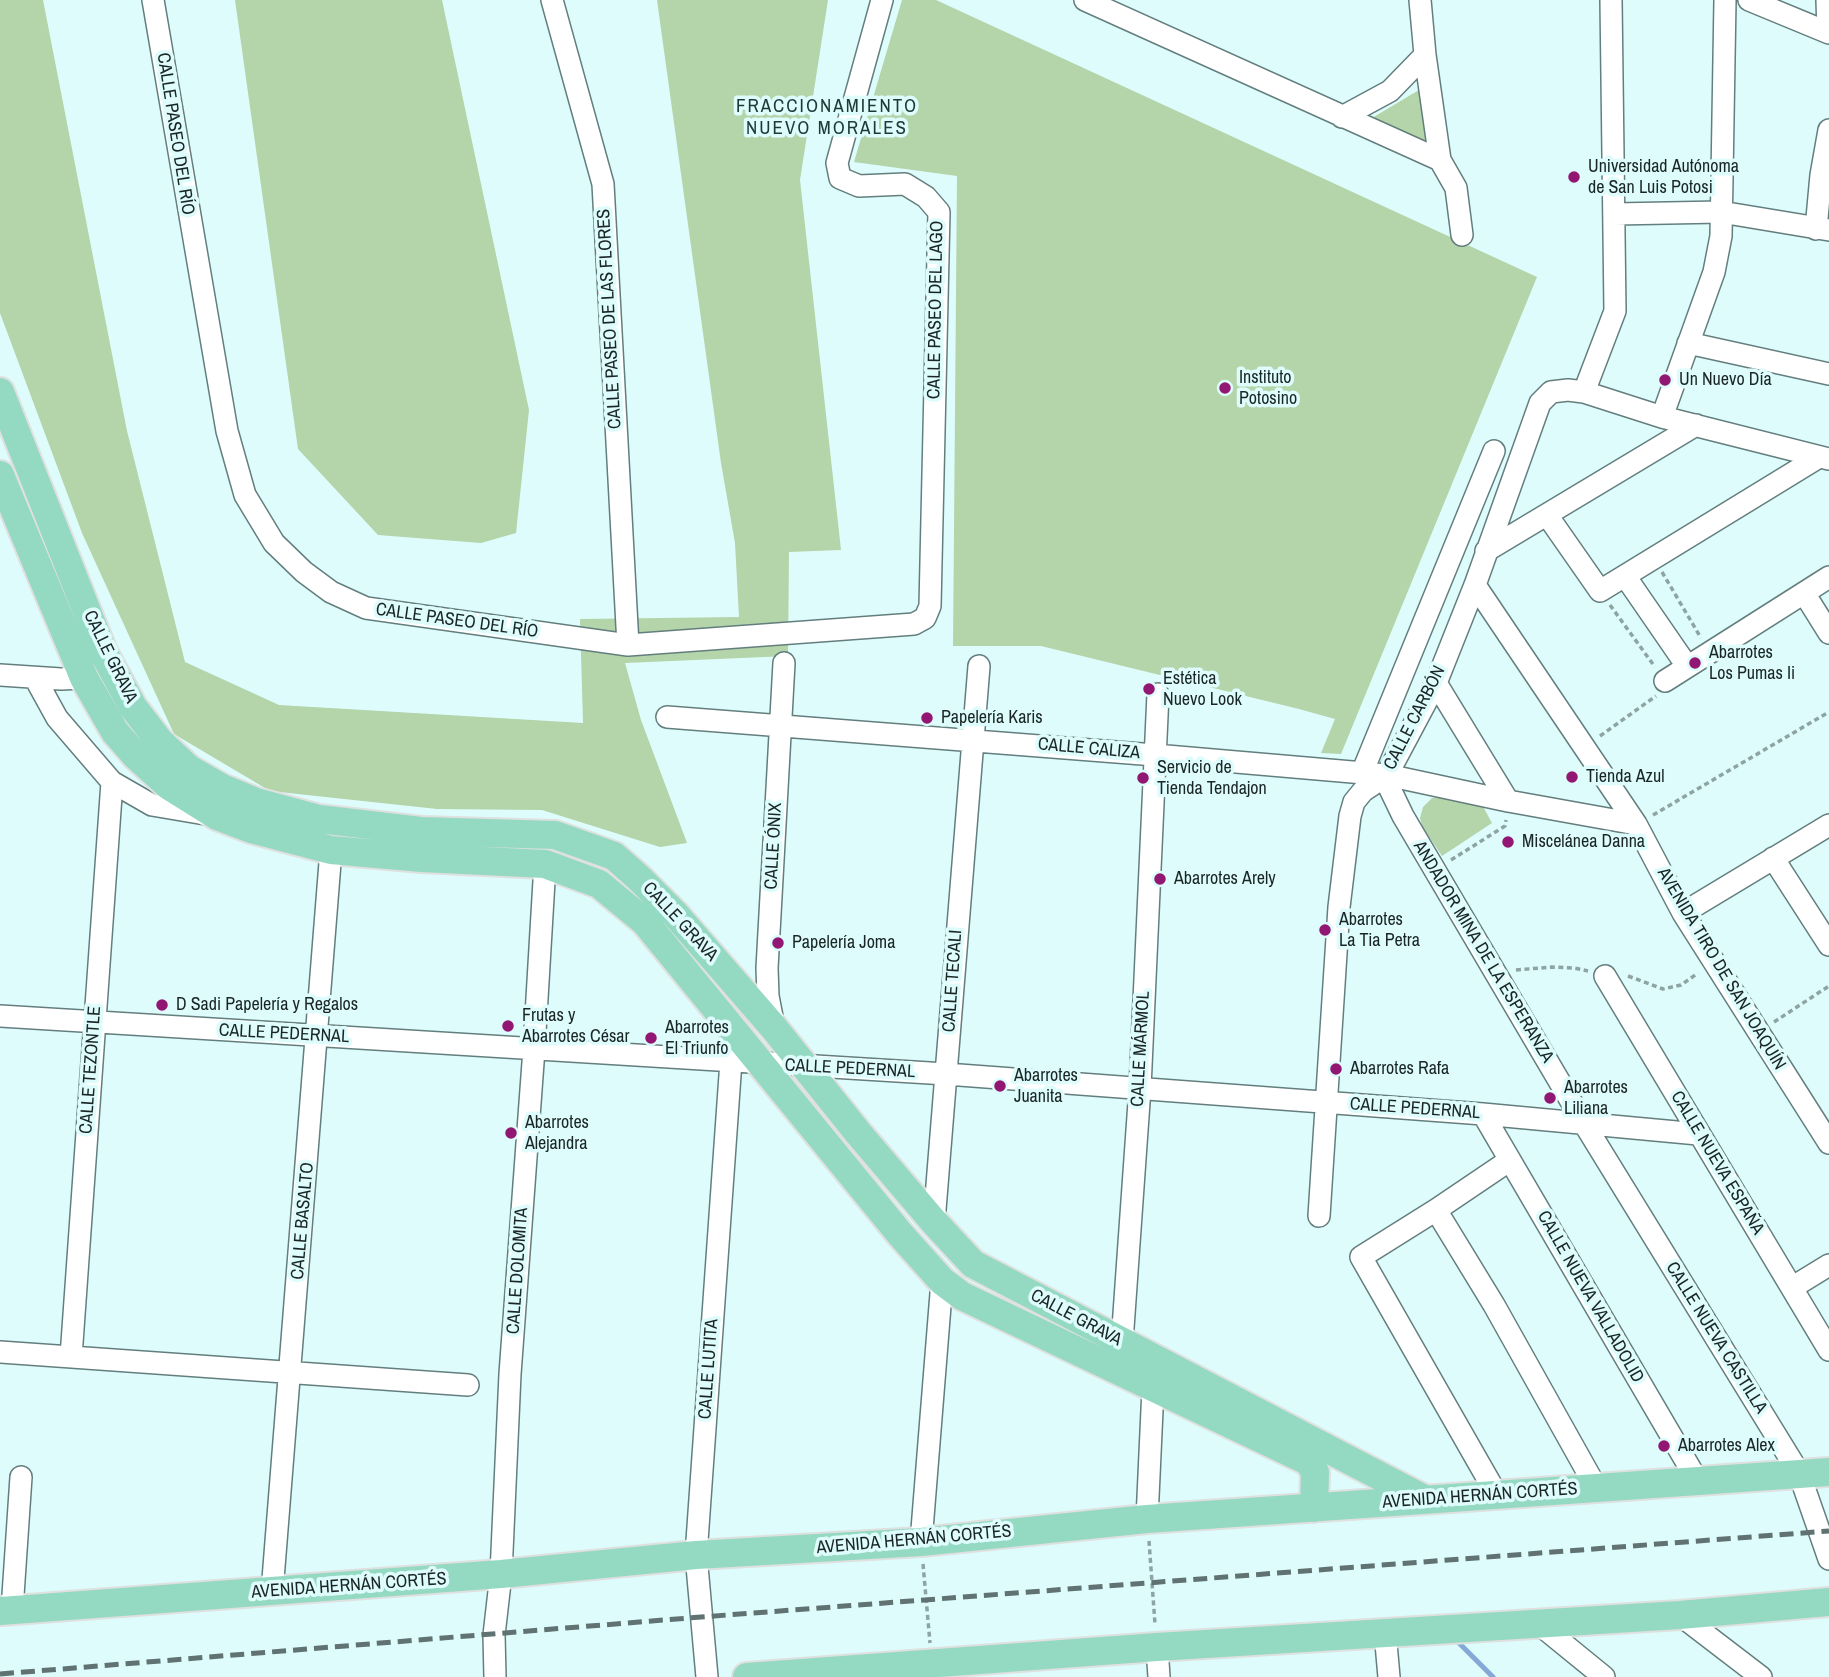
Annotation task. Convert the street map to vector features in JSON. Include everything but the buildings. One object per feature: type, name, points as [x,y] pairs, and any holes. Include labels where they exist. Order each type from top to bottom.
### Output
[{"type":"main road","name":"CALLE GRAVA","points":[[0,392],[103,652],[132,707],[160,742],[189,769],[256,803],[319,819],[421,831],[555,835],[614,856],[675,914],[774,1028],[934,1222],[973,1264],[1424,1499]]},
{"type":"main road","name":"CALLE GRAVA","points":[[0,475],[84,678],[115,732],[136,756],[169,786],[216,816],[251,829],[331,850],[545,864],[599,884],[645,922],[900,1234],[942,1281],[962,1296],[1308,1461],[1315,1472],[1314,1508]]},
{"type":"main road","name":"AVENIDA HERNÁN CORTÉS","points":[[6,1611],[501,1574],[696,1555],[921,1542],[1147,1519],[1829,1472]]},
{"type":"main road","points":[[747,1677],[933,1670],[1157,1647],[1680,1615],[1829,1602]]},
{"type":"street","name":"CALLE PASEO DEL RÍO","points":[[153,0],[228,431],[245,495],[274,543],[304,572],[331,592],[366,608],[628,645],[914,624],[925,618]]},
{"type":"street","name":"CALLE PASEO DE LAS FLORES","points":[[552,0],[603,184],[628,645]]},
{"type":"street","name":"CALLE PASEO DEL LAGO","points":[[881,0],[837,163],[840,178],[859,186],[905,184],[926,197],[939,212],[930,607],[925,618]]},
{"type":"street","points":[[1085,0],[1440,160]]},
{"type":"street","points":[[1420,0],[1440,160],[1456,188],[1462,235]]},
{"type":"street","points":[[1611,0],[1615,312],[1584,392],[1662,417],[1824,458]]},
{"type":"street","points":[[1662,417],[1714,272],[1721,236],[1726,0]]},
{"type":"street","points":[[1749,0],[1828,33],[1827,0]]},
{"type":"street","points":[[1342,117],[1390,91],[1425,55]]},
{"type":"street","points":[[1615,214],[1721,212],[1823,230],[1821,174],[1829,130]]},
{"type":"street","points":[[1688,342],[1829,374]]},
{"type":"street","name":"CALLE CARBÓN","points":[[1319,1216],[1339,906],[1354,802],[1363,791],[1387,775],[1436,683],[1475,585],[1540,403],[1550,392],[1584,392]]},
{"type":"street","points":[[1486,551],[1696,425]]},
{"type":"street","points":[[1362,773],[1494,451]]},
{"type":"street","points":[[1547,515],[1600,591],[1824,458]]},
{"type":"street","points":[[1625,576],[1687,666]]},
{"type":"street","points":[[1665,681],[1829,577]]},
{"type":"street","name":"AVENIDA TIRO DE SAN JOAQUÍN","points":[[1475,585],[1636,824],[1683,913],[1829,1143]]},
{"type":"street","points":[[1804,593],[1829,633]]},
{"type":"street","name":"CALLE ÓNIX","points":[[774,1028],[768,996],[767,968],[784,663]]},
{"type":"street","name":"CALLE TECALI","points":[[934,1222],[979,666]]},
{"type":"street","points":[[0,675],[84,678]]},
{"type":"street","points":[[35,678],[57,718],[112,782],[152,805],[216,816]]},
{"type":"street","points":[[1436,683],[1508,801]]},
{"type":"street","name":"CALLE MÁRMOL","points":[[1122,1342],[1140,1088],[1158,694]]},
{"type":"street","name":"CALLE CALIZA","points":[[667,717],[1387,775],[1508,801],[1636,824]]},
{"type":"street","name":"ANDADOR MINA DE LA ESPERANZA","points":[[1387,775],[1395,802],[1585,1125]]},
{"type":"street","name":"CALLE TEZONTLE","points":[[71,1357],[112,782]]},
{"type":"street","points":[[1683,913],[1829,825]]},
{"type":"street","name":"CALLE BASALTO","points":[[272,1592],[331,850]]},
{"type":"street","points":[[1773,858],[1829,946]]},
{"type":"street","name":"CALLE DOLOMITA","points":[[495,1677],[494,1635],[501,1574],[510,1374],[545,864]]},
{"type":"street","name":"CALLE NUEVA ESPAÑA","points":[[1605,976],[1829,1350]]},
{"type":"street","name":"CALLE PEDERNAL","points":[[0,1016],[946,1074],[1483,1114],[1698,1134]]},
{"type":"street","name":"CALLE LUTITA","points":[[707,1677],[696,1555],[731,1061]]},
{"type":"street","name":"CALLE NUEVA VALLADOLID","points":[[1483,1114],[1697,1480]]},
{"type":"street","name":"CALLE NUEVA CASTILLA","points":[[1585,1125],[1799,1473],[1829,1559]]},
{"type":"street","points":[[1497,1495],[1361,1257],[1510,1160]]},
{"type":"street","points":[[1436,1210],[1494,1305],[1597,1489]]},
{"type":"street","points":[[1793,1287],[1829,1265]]},
{"type":"street","points":[[921,1542],[942,1281]]},
{"type":"street","points":[[0,1352],[468,1385]]},
{"type":"street","points":[[1147,1519],[1153,1388]]},
{"type":"street","points":[[6,1611],[21,1477]]},
{"type":"street","points":[[1680,1615],[1761,1677]]},
{"type":"street","points":[[1539,1624],[1604,1677]]},
{"type":"street","points":[[1385,1632],[1389,1677]]},
{"type":"street","points":[[1157,1647],[1159,1677]]},
{"type":"path","points":[[1654,558],[1709,652]]},
{"type":"path","points":[[1584,748],[1659,695],[1665,681],[1600,591]]},
{"type":"path","points":[[1636,824],[1829,712]]},
{"type":"path","points":[[1435,871],[1505,826],[1508,801]]},
{"type":"path","points":[[1758,1032],[1829,986]]},
{"type":"path","points":[[1147,1519],[1157,1647]]},
{"type":"path","points":[[921,1542],[933,1670]]},
{"type":"green space","points":[[0,0],[43,0],[127,431],[185,662],[279,705],[583,723],[580,619],[739,617],[735,543],[721,463],[657,0],[828,0],[800,180],[841,550],[789,552],[788,656],[625,663],[641,720],[687,843],[660,847],[542,810],[437,809],[270,791],[174,734],[82,533],[0,313]]},
{"type":"green space","points":[[235,0],[442,0],[529,410],[516,533],[481,543],[378,535],[298,449]]},
{"type":"green space","points":[[902,0],[936,0],[1537,277],[1341,754],[1321,753],[1335,719],[1041,646],[953,646],[957,176],[854,162]]},
{"type":"green space","points":[[1424,87],[1432,145],[1367,121]]},
{"type":"green space","points":[[1450,796],[1480,801],[1492,823],[1442,856],[1422,826],[1420,818],[1423,807],[1432,798]]},
{"type":"waterway","points":[[1458,1642],[1493,1677]]},
{"type":"railway","points":[[0,1674],[701,1617],[1829,1531]]},
{"type":"place","name":"Universidad Autónoma de San Luis Potosi","points":[[1574,177]]},
{"type":"place","name":"Un Nuevo Día","points":[[1665,380]]},
{"type":"place","name":"Instituto Potosino","points":[[1225,388]]},
{"type":"place","name":"Abarrotes Los Pumas Ii","points":[[1695,663]]},
{"type":"place","name":"Estética Nuevo Look","points":[[1149,689]]},
{"type":"place","name":"Papelería Karis","points":[[927,718]]},
{"type":"place","name":"Tienda Azul","points":[[1572,777]]},
{"type":"place","name":"Servicio de Tienda Tendajon","points":[[1143,778]]},
{"type":"place","name":"Miscelánea Danna","points":[[1508,842]]},
{"type":"place","name":"Abarrotes Arely","points":[[1160,879]]},
{"type":"place","name":"Abarrotes La Tia Petra","points":[[1325,930]]},
{"type":"place","name":"Papelería Joma","points":[[778,943]]},
{"type":"place","name":"D Sadi Papelería y Regalos","points":[[162,1005]]},
{"type":"place","name":"Frutas y Abarrotes César","points":[[508,1026]]},
{"type":"place","name":"Abarrotes El Triunfo","points":[[651,1038]]},
{"type":"place","name":"Abarrotes Rafa","points":[[1336,1069]]},
{"type":"place","name":"Abarrotes Juanita","points":[[1000,1086]]},
{"type":"place","name":"Abarrotes Liliana","points":[[1550,1098]]},
{"type":"place","name":"Abarrotes Alejandra","points":[[511,1133]]},
{"type":"place","name":"Abarrotes Alex","points":[[1664,1446]]},
{"type":"district","name":"FRACCIONAMIENTO NUEVO MORALES","points":[[827,118]]}]
